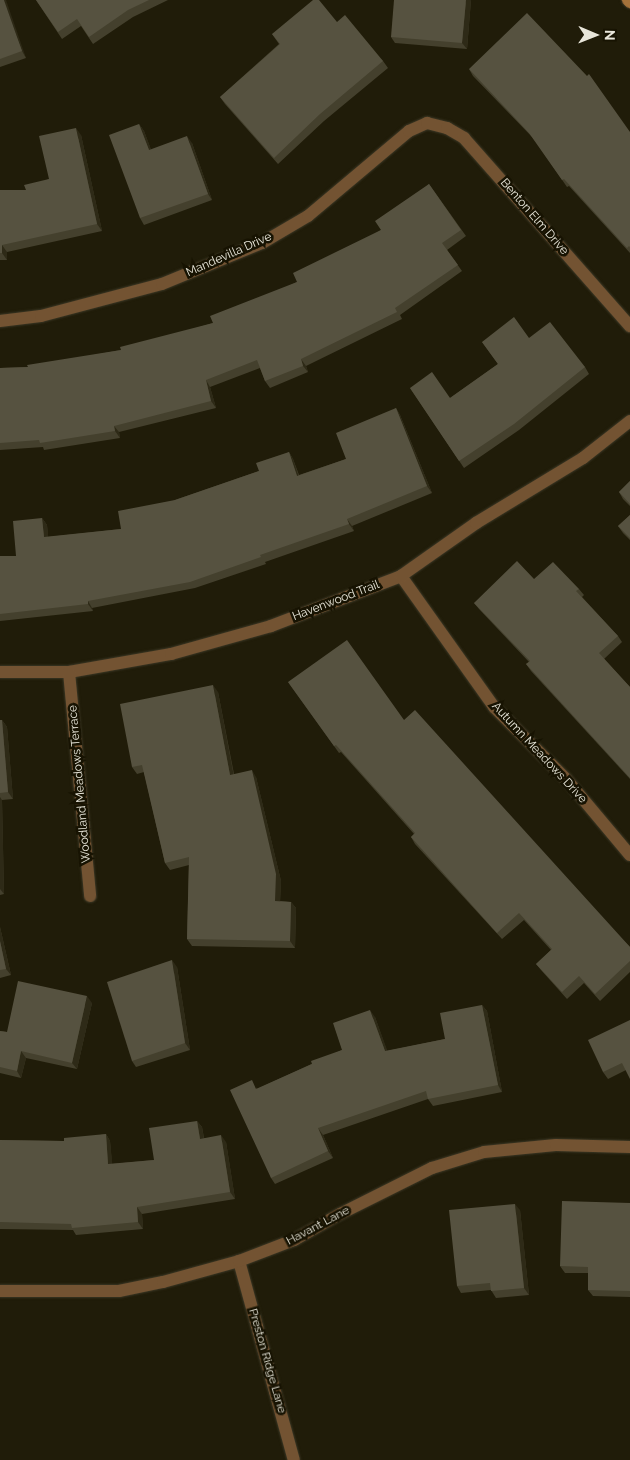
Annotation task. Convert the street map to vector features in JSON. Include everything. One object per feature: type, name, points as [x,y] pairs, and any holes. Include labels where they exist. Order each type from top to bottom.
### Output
[{"type":"street","name":"Mandevilla Drive","points":[[0,321],[41,316],[154,286],[262,242],[308,216],[409,131],[427,123]]},
{"type":"street","name":"Benton Elm Drive","points":[[427,123],[447,128],[464,138],[630,326]]},
{"type":"street","name":"Havenwood Trail","points":[[0,672],[69,672],[171,654],[271,626],[401,576],[476,523],[583,458],[630,421]]},
{"type":"street","name":"Autumn Meadows Drive","points":[[401,576],[494,707],[567,780],[630,855]]},
{"type":"street","name":"Woodland Meadows Terrace","points":[[69,672],[90,896]]},
{"type":"street","name":"Havant Lane","points":[[0,1291],[119,1292],[239,1261],[294,1240],[340,1214],[432,1168],[484,1152],[556,1145],[630,1147]]},
{"type":"street","name":"Preston Ridge Lane","points":[[239,1261],[294,1460]]},
{"type":"building","points":[[0,0],[4,0],[22,51],[0,59]]},
{"type":"building","points":[[36,0],[149,0],[128,10],[89,37],[77,19],[58,32]]},
{"type":"building","points":[[313,0],[319,0],[337,22],[345,15],[383,61],[320,114],[274,158],[220,97],[280,44],[272,34]]},
{"type":"building","points":[[394,0],[466,0],[462,43],[391,37]]},
{"type":"building","points":[[527,13],[587,76],[589,74],[630,132],[630,247],[627,248],[564,179],[562,180],[529,133],[469,69]]},
{"type":"building","points":[[139,124],[149,150],[187,136],[208,194],[140,218],[109,135]]},
{"type":"building","points":[[76,128],[97,224],[2,245],[2,253],[0,253],[0,190],[26,190],[24,185],[49,179],[39,136]]},
{"type":"building","points":[[429,184],[461,230],[442,243],[458,265],[395,308],[397,312],[301,359],[303,366],[265,381],[257,360],[206,380],[211,401],[114,426],[115,431],[40,443],[39,440],[0,443],[0,368],[28,367],[27,365],[121,350],[120,347],[213,323],[210,316],[297,282],[293,273],[381,230],[375,221]]},
{"type":"building","points":[[514,317],[529,338],[550,322],[585,367],[514,424],[459,461],[410,388],[432,372],[450,398],[498,364],[482,342]]},
{"type":"building","points":[[396,408],[427,486],[347,519],[349,524],[190,582],[88,601],[88,604],[0,614],[0,556],[16,556],[13,521],[42,518],[44,537],[121,529],[118,511],[175,500],[259,471],[256,463],[289,452],[297,476],[346,459],[336,433]]},
{"type":"building","points":[[630,481],[630,504],[619,492]]},
{"type":"building","points":[[630,515],[630,538],[618,526]]},
{"type":"building","points":[[517,561],[534,579],[553,562],[579,589],[576,591],[618,636],[599,653],[630,687],[630,778],[526,664],[530,661],[474,603]]},
{"type":"building","points":[[347,640],[404,720],[415,710],[630,947],[630,961],[595,994],[579,976],[562,992],[536,964],[552,949],[519,913],[497,933],[411,837],[415,833],[336,745],[334,746],[288,682]]},
{"type":"building","points":[[213,685],[230,775],[252,770],[276,874],[275,901],[291,902],[290,941],[187,939],[189,857],[165,863],[142,765],[132,767],[120,704]]},
{"type":"building","points":[[0,720],[2,720],[8,792],[0,793]]},
{"type":"building","points":[[0,941],[6,969],[0,970]]},
{"type":"building","points":[[172,960],[185,1043],[132,1061],[107,982]]},
{"type":"building","points":[[18,981],[87,996],[72,1063],[21,1051],[17,1071],[0,1067],[0,1031],[7,1032]]},
{"type":"building","points":[[482,1005],[498,1085],[428,1099],[426,1091],[318,1128],[328,1151],[271,1178],[230,1090],[252,1080],[256,1089],[312,1064],[311,1061],[342,1050],[333,1023],[370,1010],[385,1051],[445,1039],[440,1013]]},
{"type":"building","points":[[630,1020],[630,1079],[622,1063],[603,1072],[588,1040]]},
{"type":"building","points":[[197,1121],[200,1139],[221,1135],[230,1192],[137,1207],[138,1222],[72,1228],[71,1224],[0,1222],[0,1140],[64,1141],[64,1138],[106,1134],[108,1164],[154,1160],[149,1128]]},
{"type":"building","points":[[562,1201],[630,1203],[630,1291],[588,1290],[588,1267],[560,1266]]},
{"type":"building","points":[[515,1204],[524,1288],[491,1291],[490,1283],[457,1286],[449,1210]]}]
